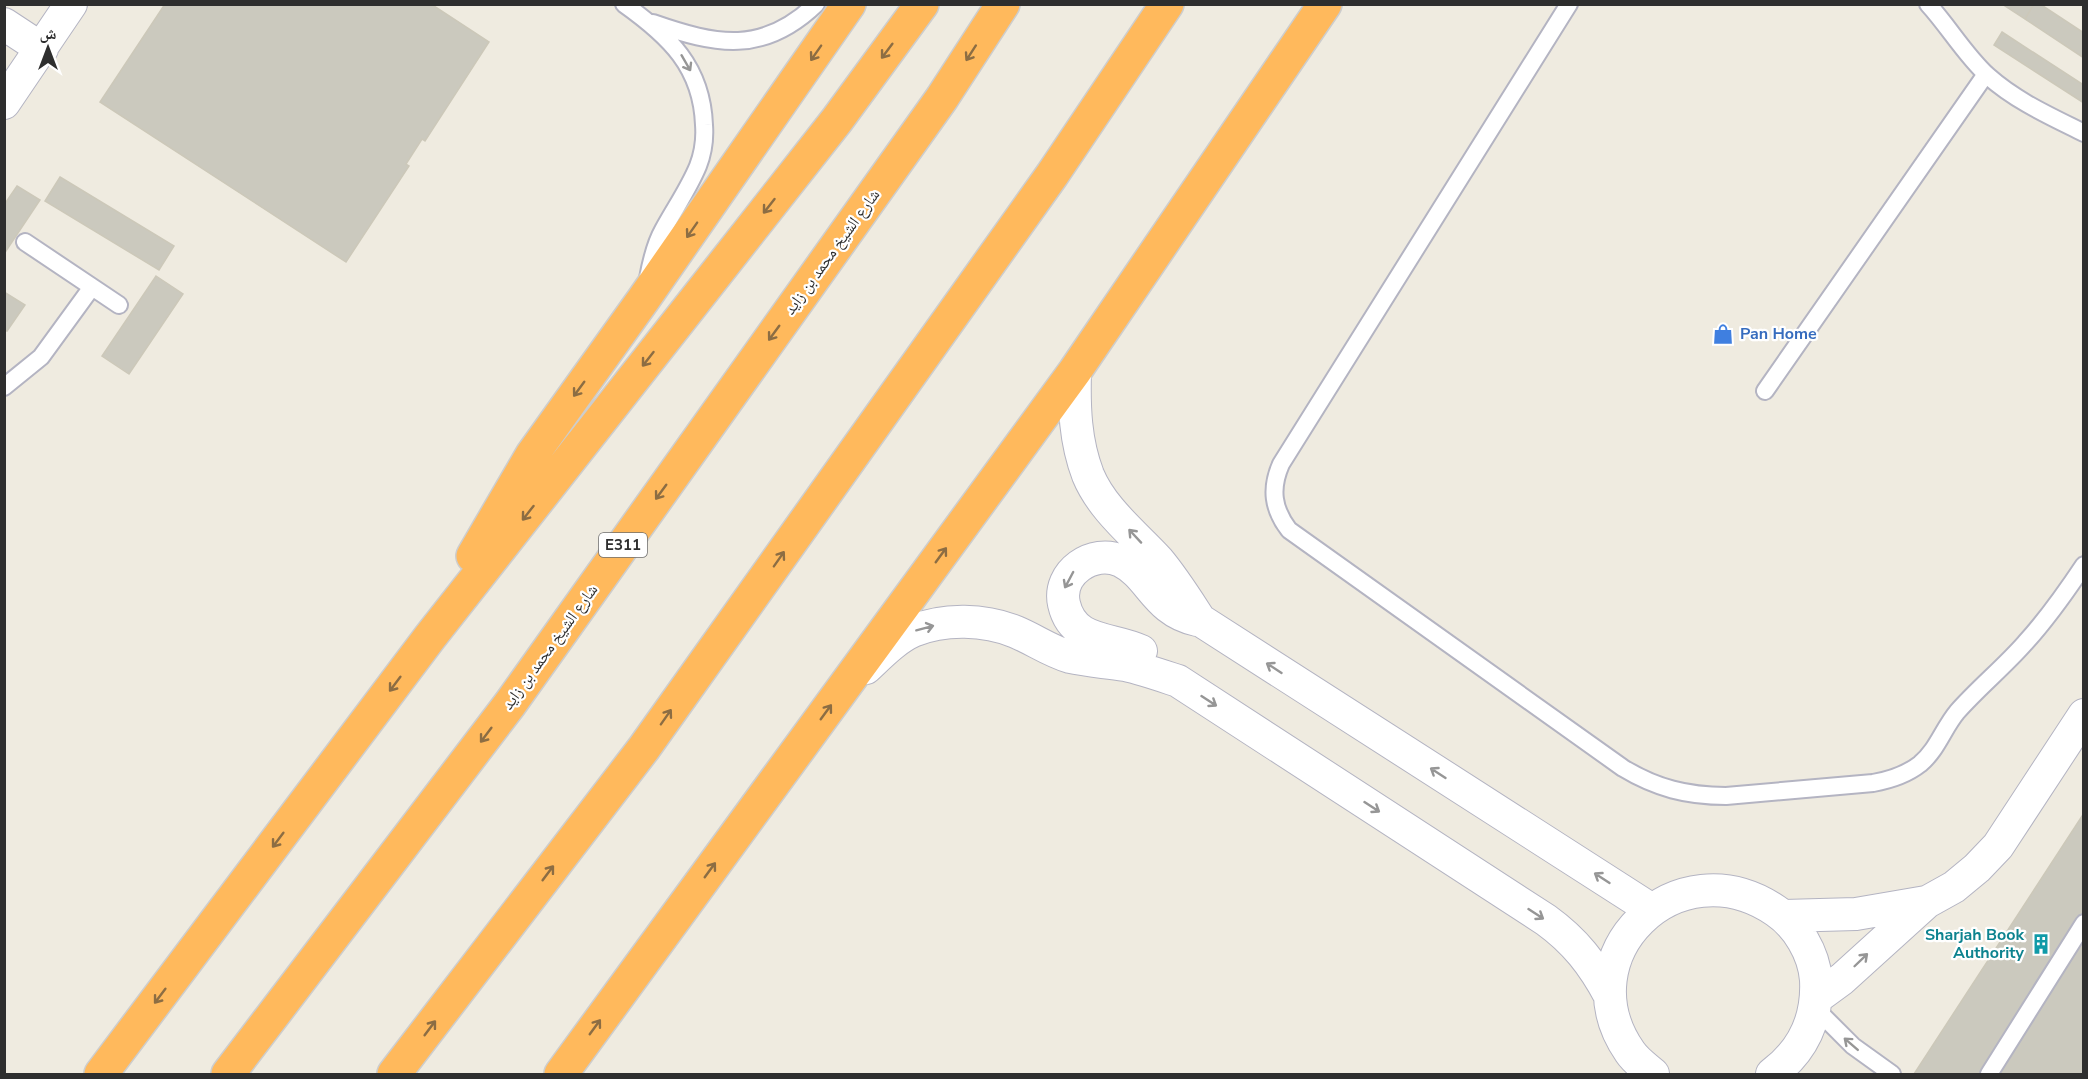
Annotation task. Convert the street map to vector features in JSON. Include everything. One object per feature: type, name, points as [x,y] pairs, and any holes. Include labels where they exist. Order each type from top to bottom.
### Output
[{"type":"highway","points":[[430,637],[468,565],[532,455],[849,4]]},
{"type":"highway","points":[[101,1074],[430,637],[837,120],[922,4]]},
{"type":"highway","name":"شارع الشيخ محمد بن زايد","points":[[228,1074],[510,704],[942,98],[1003,4]]},
{"type":"highway","points":[[394,1074],[644,748],[1052,175],[1167,4]]},
{"type":"highway","points":[[561,1074],[1076,371],[1325,4]]},
{"type":"street","points":[[4,103],[71,4]]},
{"type":"street","points":[[4,24],[42,49]]},
{"type":"street","points":[[1076,371],[1074,408],[1078,443],[1089,477],[1108,507],[1159,562],[1200,621]]},
{"type":"street","points":[[1610,996],[1584,953],[1567,935],[1546,920],[1178,681],[1151,657],[1139,650],[1084,634],[1073,625],[1062,599],[1071,573],[1081,564],[1094,558],[1108,557],[1121,561],[1132,569],[1171,609],[1200,621],[1652,910]]},
{"type":"street","points":[[845,686],[893,643],[913,631],[939,624],[965,622],[991,624],[1016,632],[1043,647],[1071,657],[1125,666],[1178,681]]},
{"type":"street","points":[[1816,1003],[1927,902],[1954,887],[1998,846],[2084,715]]},
{"type":"street","points":[[1653,1074],[1631,1053],[1616,1026],[1610,996],[1612,971],[1621,947],[1634,927],[1652,910],[1677,896],[1705,890],[1734,891],[1760,900],[1784,916],[1799,934],[1809,954],[1815,976],[1816,1003],[1806,1037],[1788,1062],[1772,1074]]},
{"type":"street","points":[[1784,916],[1856,914],[1927,902]]},
{"type":"lane","points":[[624,4],[647,21],[684,58],[697,82],[704,109],[705,136],[699,164],[662,232],[650,265],[643,300]]},
{"type":"lane","points":[[647,21],[689,36],[711,41],[734,42],[756,39],[778,32],[798,21],[816,4]]},
{"type":"lane","points":[[1569,4],[1281,464],[1275,477],[1273,491],[1278,512],[1289,530],[1623,768],[1662,788],[1704,796],[1873,783],[1905,774],[1930,754],[1957,713],[2026,643],[2084,566]]},
{"type":"lane","points":[[1928,4],[1986,74],[2025,104],[2084,133]]},
{"type":"lane","points":[[1765,391],[1986,74]]},
{"type":"lane","points":[[25,242],[119,305]]},
{"type":"lane","points":[[4,387],[41,357],[92,287]]},
{"type":"lane","points":[[1989,1074],[2084,923]]},
{"type":"lane","points":[[1816,1003],[1853,1046],[1892,1074]]},
{"type":"building","points":[[165,4],[431,4],[489,42],[425,141],[422,139],[406,164],[409,166],[346,262],[100,102]]},
{"type":"building","points":[[2002,4],[2034,4],[2025,19]]},
{"type":"building","points":[[2034,4],[2040,4],[2084,33],[2084,58],[2025,19]]},
{"type":"building","points":[[2002,32],[2082,84],[2084,82],[2084,103],[1994,45]]},
{"type":"building","points":[[60,177],[174,246],[159,270],[45,201]]},
{"type":"building","points":[[17,186],[40,200],[4,254],[4,205]]},
{"type":"building","points":[[156,276],[183,294],[129,374],[102,356]]},
{"type":"building","points":[[4,292],[25,305],[7,331],[4,330]]},
{"type":"building","name":"Sharjah Book Authority","points":[[2084,813],[2084,1074],[1914,1074]]},
{"type":"place","name":"Pan Home","points":[[1723,334]]},
{"type":"place","name":"Sharjah Book Authority","points":[[2041,944]]}]
